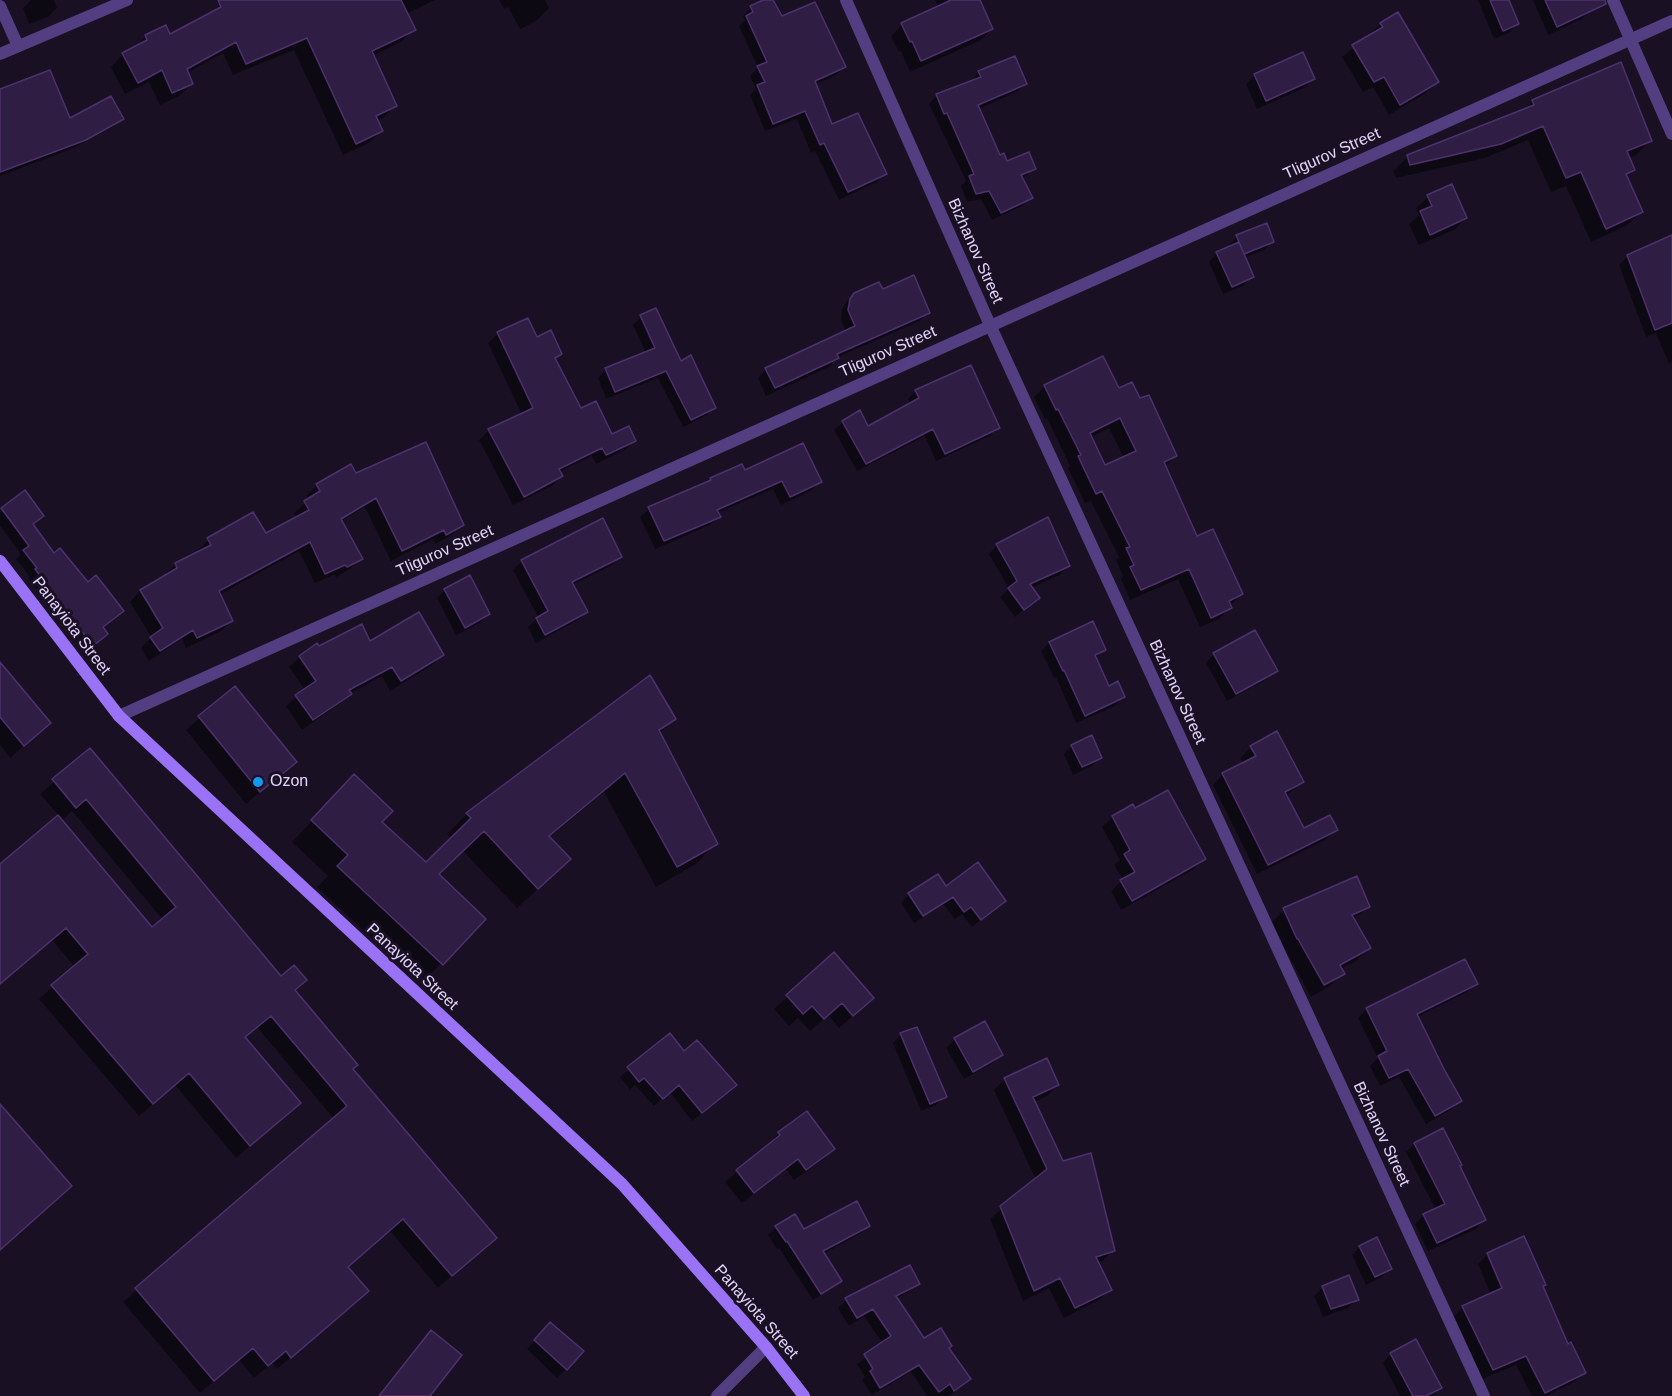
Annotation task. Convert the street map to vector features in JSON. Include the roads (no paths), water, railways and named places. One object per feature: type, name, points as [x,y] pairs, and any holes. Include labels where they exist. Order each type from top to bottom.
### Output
[{"type":"street","points":[[0,54],[126,0]]},
{"type":"street","name":"Bizhanov Street","points":[[846,0],[990,325],[1484,1396]]},
{"type":"street","points":[[1613,0],[1672,134]]},
{"type":"street","points":[[0,6],[18,46]]},
{"type":"street","name":"Tligurov Street","points":[[119,716],[1672,21]]},
{"type":"street","name":"Panayiota Street","points":[[0,561],[119,716],[622,1184],[766,1347],[804,1396]]},
{"type":"street","points":[[717,1396],[766,1347]]},
{"type":"place","name":"Ozon","points":[[258,782]]}]
